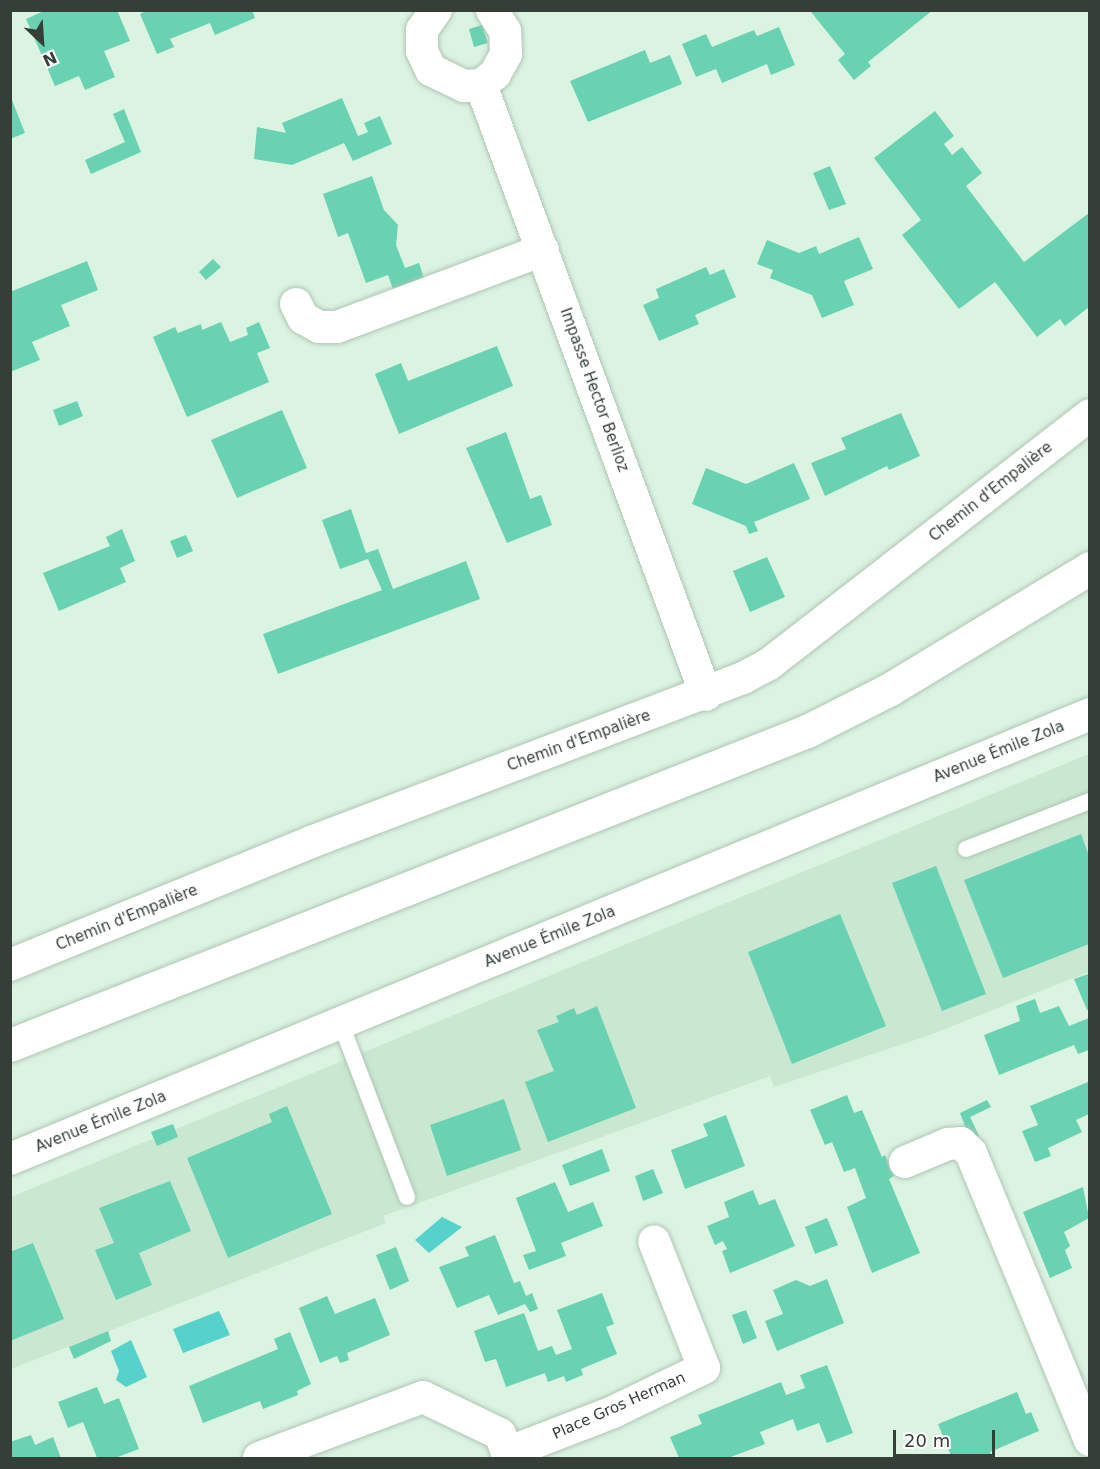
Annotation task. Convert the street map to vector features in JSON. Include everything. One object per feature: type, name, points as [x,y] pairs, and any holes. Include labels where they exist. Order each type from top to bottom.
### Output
[{"type":"main road","points":[[10,1046],[807,731],[890,689],[1089,568]]},
{"type":"street","points":[[436,10],[422,30],[422,51],[431,70],[464,86],[481,85],[495,74],[506,54],[505,31],[492,10]]},
{"type":"street","name":"Impasse Hector Berlioz","points":[[481,85],[706,695]]},
{"type":"street","points":[[296,304],[303,318],[319,327],[337,327],[543,250]]},
{"type":"street","name":"Chemin d'Empalière","points":[[10,965],[327,836],[706,695],[769,664],[1089,415]]},
{"type":"street","name":"Avenue Émile Zola","points":[[10,1159],[1089,714]]},
{"type":"street","points":[[905,1162],[948,1144],[961,1143],[971,1153],[1089,1440]]},
{"type":"street","name":"Place Gros Herman","points":[[508,1456],[613,1412],[704,1368],[654,1241]]},
{"type":"street","points":[[259,1458],[423,1397],[500,1434],[508,1456]]},
{"type":"lane","points":[[966,849],[1089,801]]},
{"type":"lane","points":[[341,1023],[407,1197]]},
{"type":"shaded area","points":[[1089,754],[1089,972],[927,1036],[774,1087],[770,1076],[383,1216],[386,1223],[11,1369],[11,1197]]},
{"type":"water","points":[[442,1217],[462,1227],[429,1253],[415,1240]]},
{"type":"water","points":[[219,1311],[230,1335],[183,1353],[173,1329]]},
{"type":"water","points":[[131,1340],[147,1377],[126,1387],[116,1380],[119,1371],[111,1351]]},
{"type":"building","points":[[46,10],[117,10],[130,41],[104,51],[115,77],[85,90],[79,76],[55,86],[26,19]]},
{"type":"building","points":[[148,10],[252,10],[255,18],[215,35],[210,23],[170,39],[174,47],[157,54],[140,14]]},
{"type":"building","points":[[814,10],[933,10],[868,62],[871,66],[854,80],[838,60],[845,54],[811,12]]},
{"type":"building","points":[[482,25],[488,43],[474,47],[469,29]]},
{"type":"building","points":[[779,27],[795,65],[771,75],[767,64],[722,83],[716,69],[696,77],[682,44],[706,34],[712,47],[754,30],[757,36]]},
{"type":"building","points":[[645,50],[650,63],[670,55],[682,84],[588,122],[570,81]]},
{"type":"building","points":[[10,95],[25,133],[10,139]]},
{"type":"building","points":[[342,98],[358,136],[368,132],[364,123],[380,116],[392,144],[353,161],[344,143],[292,165],[254,159],[257,127],[286,133],[282,123]]},
{"type":"building","points":[[124,109],[141,152],[91,174],[85,160],[125,142],[113,114]]},
{"type":"building","points":[[935,111],[954,136],[944,144],[952,155],[962,147],[982,173],[966,186],[1024,262],[1089,213],[1089,307],[1065,326],[1060,319],[1037,337],[995,282],[959,309],[902,235],[921,220],[874,158]]},
{"type":"building","points":[[830,166],[846,204],[829,210],[813,173]]},
{"type":"building","points":[[372,176],[384,210],[398,225],[396,245],[405,268],[419,263],[425,281],[394,292],[388,275],[366,283],[348,233],[338,237],[323,194]]},
{"type":"building","points":[[859,237],[873,269],[844,281],[854,305],[822,318],[812,295],[770,278],[773,270],[757,264],[767,240],[799,253],[816,246],[819,254]]},
{"type":"building","points":[[213,259],[221,267],[206,280],[199,272]]},
{"type":"building","points":[[87,261],[98,290],[61,305],[70,326],[32,342],[40,360],[10,372],[10,292]]},
{"type":"building","points":[[706,267],[710,275],[724,269],[736,297],[695,315],[699,324],[659,341],[643,305],[659,298],[656,289]]},
{"type":"building","points":[[221,322],[230,342],[248,335],[246,328],[259,322],[270,348],[257,353],[269,382],[187,417],[153,337],[175,327],[178,333],[201,324],[202,330]]},
{"type":"building","points":[[497,346],[513,386],[399,434],[375,374],[401,363],[408,381]]},
{"type":"building","points":[[77,401],[83,416],[59,426],[53,410]]},
{"type":"building","points":[[282,410],[307,468],[237,498],[211,440]]},
{"type":"building","points":[[901,413],[920,456],[889,470],[887,466],[825,496],[811,463],[846,449],[841,438]]},
{"type":"building","points":[[506,432],[530,499],[541,495],[552,525],[507,543],[466,448]]},
{"type":"building","points":[[794,463],[810,499],[754,522],[758,531],[749,534],[746,526],[692,504],[706,468],[746,484]]},
{"type":"building","points":[[351,509],[366,553],[378,549],[393,589],[466,561],[480,599],[278,674],[263,634],[382,590],[368,559],[340,569],[322,520]]},
{"type":"building","points":[[122,529],[135,561],[120,568],[126,582],[59,611],[43,573],[110,546],[106,537]]},
{"type":"building","points":[[186,535],[193,551],[177,558],[170,541]]},
{"type":"building","points":[[767,557],[785,597],[750,612],[733,571]]},
{"type":"building","points":[[1081,834],[1089,856],[1089,944],[1003,978],[964,880]]},
{"type":"building","points":[[936,866],[986,994],[942,1011],[892,883]]},
{"type":"building","points":[[840,914],[886,1026],[792,1064],[748,952]]},
{"type":"building","points":[[1088,974],[1089,1009],[1087,1010],[1074,979]]},
{"type":"building","points":[[1035,999],[1040,1013],[1059,1006],[1069,1026],[1089,1018],[1089,1050],[1078,1054],[1074,1045],[999,1075],[984,1035],[1020,1021],[1016,1006]]},
{"type":"building","points":[[597,1006],[636,1108],[548,1142],[525,1082],[554,1071],[537,1030],[559,1022],[556,1016],[574,1008],[577,1015]]},
{"type":"building","points":[[1088,1082],[1089,1114],[1076,1120],[1082,1132],[1048,1148],[1051,1156],[1035,1162],[1022,1131],[1038,1125],[1030,1106]]},
{"type":"building","points":[[847,1095],[854,1113],[862,1110],[882,1157],[885,1155],[894,1176],[889,1179],[920,1253],[872,1273],[847,1207],[866,1198],[855,1168],[844,1172],[832,1142],[825,1145],[810,1110]]},
{"type":"building","points":[[504,1099],[521,1150],[447,1176],[430,1125]]},
{"type":"building","points":[[987,1100],[991,1107],[970,1117],[979,1136],[970,1140],[960,1113]]},
{"type":"building","points":[[287,1106],[332,1214],[228,1258],[187,1158],[272,1122],[269,1114]]},
{"type":"building","points":[[726,1115],[745,1166],[685,1189],[671,1150],[708,1136],[703,1124]]},
{"type":"building","points":[[173,1124],[178,1137],[157,1146],[151,1132]]},
{"type":"building","points":[[602,1149],[610,1171],[570,1186],[562,1165]]},
{"type":"building","points":[[653,1169],[663,1193],[643,1201],[635,1176]]},
{"type":"building","points":[[170,1181],[191,1231],[139,1253],[152,1285],[116,1300],[95,1250],[114,1243],[99,1208]]},
{"type":"building","points":[[555,1182],[568,1212],[593,1202],[603,1226],[561,1243],[566,1256],[529,1270],[523,1255],[536,1251],[516,1198]]},
{"type":"building","points":[[1083,1187],[1089,1218],[1064,1232],[1070,1246],[1065,1250],[1072,1268],[1050,1278],[1023,1212]]},
{"type":"building","points":[[753,1190],[759,1205],[775,1199],[795,1246],[730,1273],[722,1251],[727,1249],[723,1241],[715,1245],[707,1226],[729,1217],[724,1202]]},
{"type":"building","points":[[827,1218],[838,1245],[815,1254],[805,1227]]},
{"type":"building","points":[[495,1235],[514,1283],[520,1281],[526,1296],[532,1293],[538,1309],[530,1312],[525,1304],[498,1315],[489,1295],[457,1308],[439,1267],[469,1256],[465,1247]]},
{"type":"building","points":[[33,1243],[64,1319],[10,1341],[10,1252]]},
{"type":"building","points":[[396,1247],[409,1281],[390,1290],[376,1255]]},
{"type":"building","points":[[827,1279],[844,1323],[777,1351],[765,1321],[783,1314],[773,1290],[796,1280],[810,1286]]},
{"type":"building","points":[[602,1293],[614,1324],[606,1327],[617,1354],[581,1369],[583,1375],[566,1382],[564,1376],[548,1382],[545,1373],[506,1387],[496,1359],[485,1362],[474,1331],[524,1313],[538,1351],[552,1346],[556,1355],[572,1349],[557,1310]]},
{"type":"building","points":[[327,1296],[335,1314],[375,1298],[390,1335],[347,1353],[349,1360],[340,1363],[337,1356],[320,1363],[299,1308]]},
{"type":"building","points":[[746,1310],[757,1338],[743,1344],[732,1315]]},
{"type":"building","points":[[108,1331],[111,1341],[74,1359],[69,1347]]},
{"type":"building","points":[[290,1332],[311,1384],[297,1391],[298,1395],[263,1409],[260,1401],[203,1423],[189,1386],[278,1349],[274,1339]]},
{"type":"building","points":[[827,1365],[853,1433],[827,1443],[819,1423],[797,1431],[793,1419],[760,1432],[765,1444],[728,1458],[679,1458],[670,1437],[702,1424],[698,1415],[781,1382],[786,1395],[805,1388],[800,1375]]},
{"type":"building","points":[[97,1387],[104,1404],[119,1398],[139,1449],[115,1458],[97,1458],[83,1422],[68,1428],[58,1402]]},
{"type":"building","points":[[1017,1392],[1026,1414],[1031,1412],[1039,1431],[990,1452],[993,1458],[952,1458],[938,1424]]},
{"type":"building","points":[[31,1435],[35,1445],[53,1437],[61,1458],[10,1458],[10,1442]]}]
